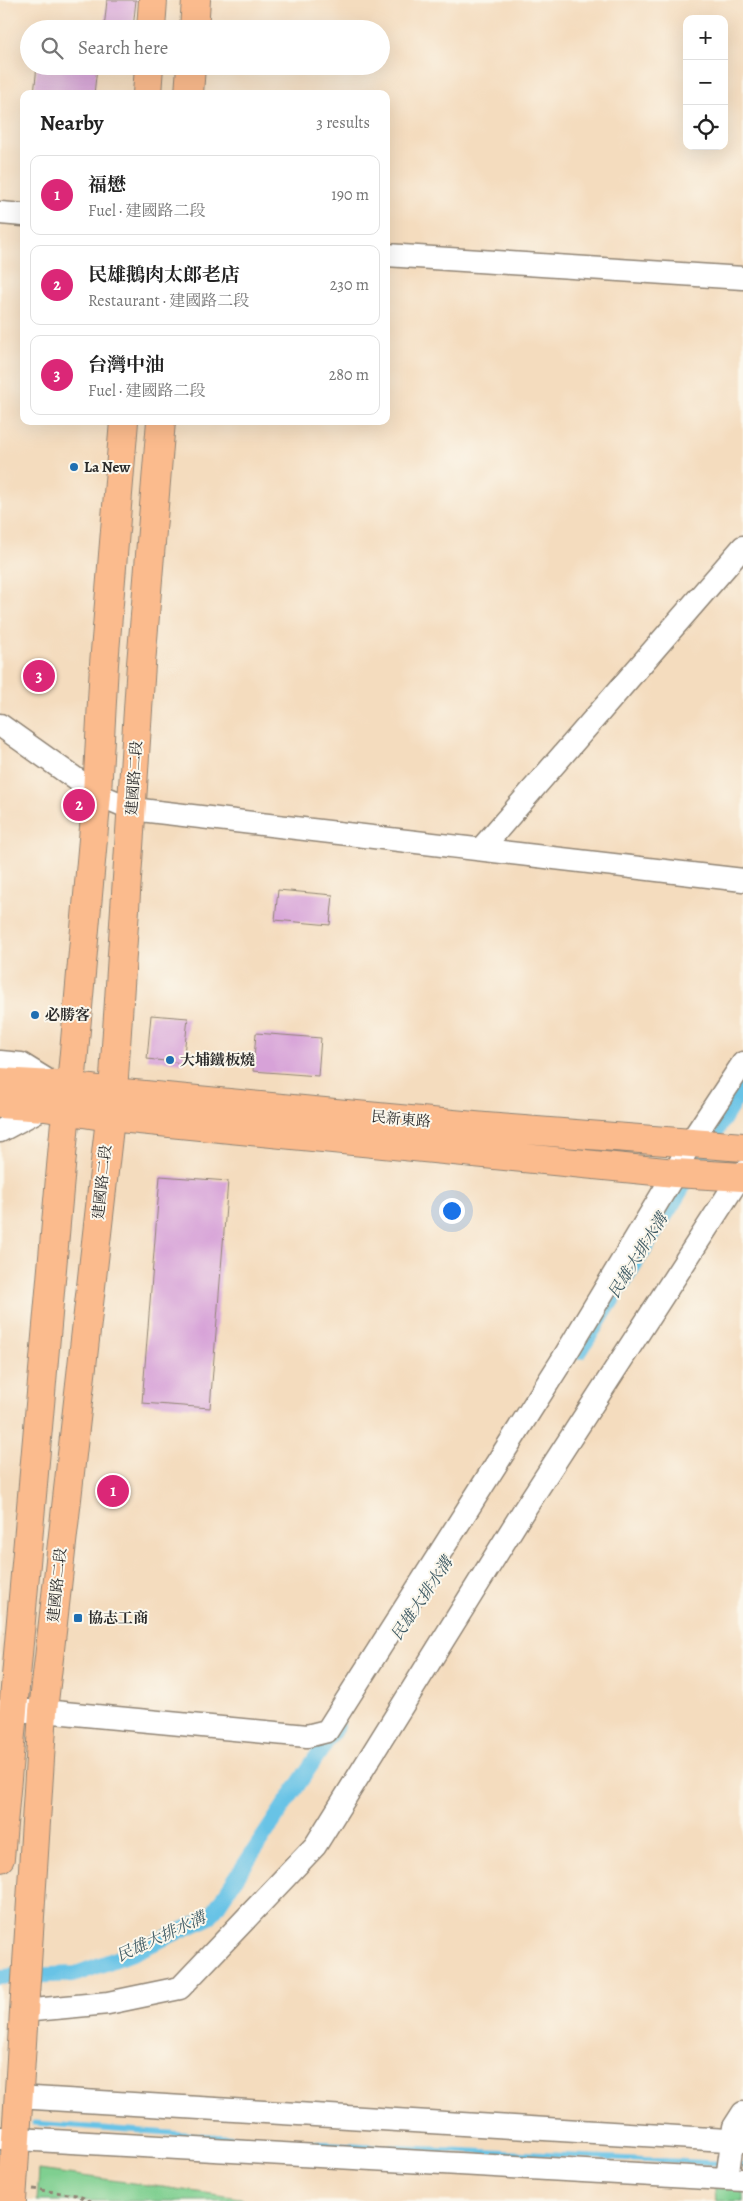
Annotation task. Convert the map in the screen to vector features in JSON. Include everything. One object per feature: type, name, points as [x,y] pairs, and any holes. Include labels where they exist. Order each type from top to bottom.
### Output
[{"type":"main road","points":[[152,20],[153,0]]},
{"type":"main road","points":[[195,20],[196,0]]},
{"type":"main road","points":[[147,90],[148,75]]},
{"type":"main road","points":[[189,90],[190,75]]},
{"type":"main road","points":[[0,1858],[6,1711],[59,1097],[97,794],[104,664],[124,425]]},
{"type":"main road","name":"建國路二段","points":[[23,2010],[43,1711],[111,1105],[141,664],[162,425]]},
{"type":"main road","points":[[0,1082],[59,1097],[111,1105]]},
{"type":"main road","points":[[0,1104],[59,1097]]},
{"type":"main road","name":"民新東路","points":[[111,1105],[485,1127],[743,1147]]},
{"type":"main road","name":"民新東路","points":[[111,1105],[674,1173],[742,1176]]},
{"type":"main road","points":[[12,2194],[7,2139],[17,2097],[23,2010]]},
{"type":"street","points":[[0,213],[20,215]]},
{"type":"street","points":[[390,255],[743,278]]},
{"type":"street","points":[[481,849],[743,547]]},
{"type":"street","points":[[0,725],[97,794],[132,809],[743,880]]},
{"type":"street","points":[[0,1062],[21,1064],[59,1097]]},
{"type":"street","points":[[6,1711],[43,1711],[307,1736],[327,1731],[560,1362],[674,1173],[690,1143],[743,1063]]},
{"type":"street","points":[[0,1071],[13,1072],[59,1097]]},
{"type":"street","points":[[0,1119],[5,1120],[59,1097]]},
{"type":"street","points":[[0,1131],[59,1097]]},
{"type":"street","points":[[23,2010],[108,2004],[180,1988],[315,1846],[524,1510],[742,1176]]},
{"type":"street","points":[[17,2097],[738,2140]]},
{"type":"street","points":[[7,2139],[735,2180],[738,2140],[734,2127],[743,2113]]},
{"type":"path","points":[[12,2194],[76,2195],[91,2201]]},
{"type":"green space","points":[[39,2170],[241,2198],[245,2201],[37,2201]]},
{"type":"green space","points":[[714,2179],[743,2181],[743,2201],[716,2201]]},
{"type":"building","points":[[107,0],[136,0],[134,20],[105,20]]},
{"type":"building","points":[[36,75],[96,75],[94,90],[34,90]]},
{"type":"building","points":[[278,890],[333,895],[330,925],[275,920]]},
{"type":"building","points":[[151,1015],[188,1018],[183,1063],[147,1059]]},
{"type":"building","points":[[256,1033],[321,1038],[318,1076],[253,1071]]},
{"type":"building","points":[[160,1176],[228,1181],[210,1408],[142,1403]]},
{"type":"waterway","name":"民雄大排水溝","points":[[580,1351],[672,1205],[743,1087]]},
{"type":"waterway","name":"民雄大排水溝","points":[[0,1977],[76,1974],[135,1952],[210,1917],[337,1726]]},
{"type":"waterway","points":[[34,2123],[292,2142],[716,2163]]},
{"type":"place","name":"La New","points":[[74,467]]},
{"type":"place","name":"台灣中油","points":[[39,676]]},
{"type":"place","name":"民雄鵝肉太郎老店","points":[[79,805]]},
{"type":"place","name":"必勝客","points":[[35,1015]]},
{"type":"place","name":"大埔鐵板燒","points":[[170,1060]]},
{"type":"place","name":"福懋","points":[[113,1491]]},
{"type":"place","name":"協志工商","points":[[78,1618]]}]
